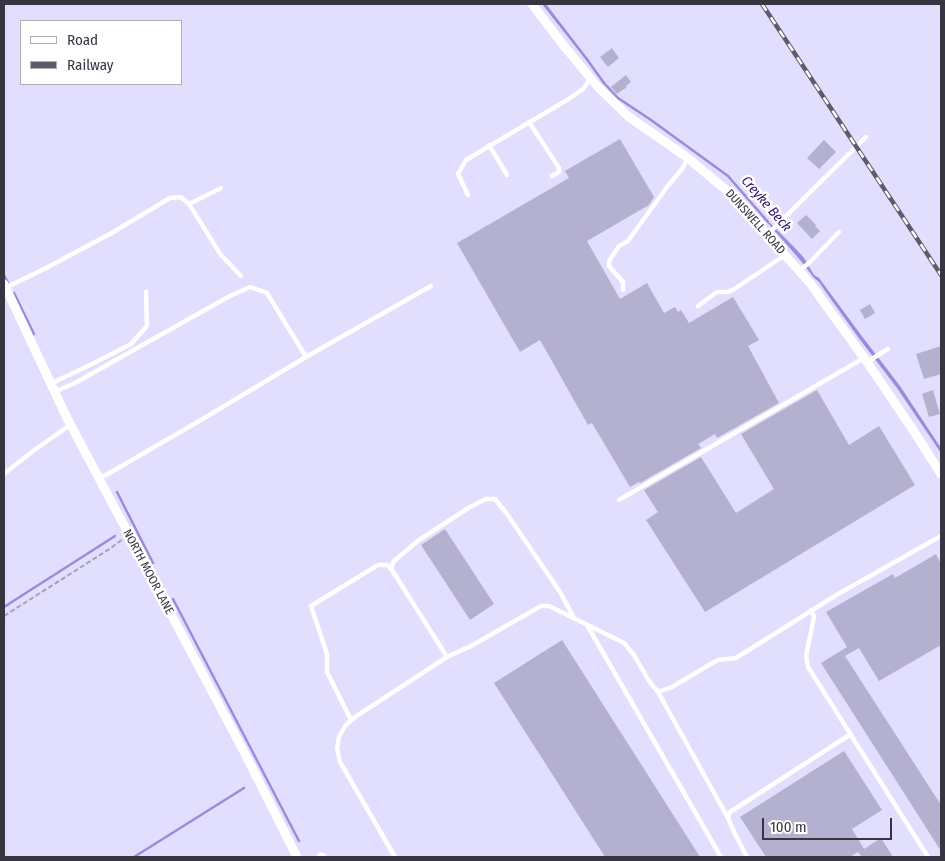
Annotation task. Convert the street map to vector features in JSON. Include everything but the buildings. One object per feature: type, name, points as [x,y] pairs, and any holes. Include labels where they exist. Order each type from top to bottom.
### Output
[{"type":"street","name":"DUNSWELL ROAD","points":[[532,4],[598,87],[629,117],[688,158],[726,190],[769,233],[784,255],[801,269],[868,359],[941,474]]},
{"type":"street","name":"NORTH MOOR LANE","points":[[4,286],[70,425],[298,857]]},
{"type":"lane","points":[[468,195],[458,174],[466,160],[583,89],[591,78]]},
{"type":"lane","points":[[529,122],[560,168],[559,172],[552,176]]},
{"type":"lane","points":[[769,233],[866,136]]},
{"type":"lane","points":[[489,145],[507,175]]},
{"type":"lane","points":[[623,290],[623,282],[609,266],[609,261],[618,246],[628,241],[682,169],[688,158]]},
{"type":"lane","points":[[189,204],[221,188]]},
{"type":"lane","points":[[4,286],[46,268],[110,234],[170,198],[181,197],[189,204],[222,255],[242,276]]},
{"type":"lane","points":[[801,269],[839,232]]},
{"type":"lane","points":[[698,306],[717,292],[728,292],[736,288],[784,255]]},
{"type":"lane","points":[[98,477],[115,470],[306,356],[431,286]]},
{"type":"lane","points":[[52,388],[76,383],[228,297],[250,287],[267,293],[306,356]]},
{"type":"lane","points":[[52,388],[88,366],[131,344],[147,326],[146,292]]},
{"type":"lane","points":[[619,500],[888,349]]},
{"type":"lane","points":[[4,474],[70,425]]},
{"type":"lane","points":[[392,570],[394,561],[419,540],[470,507],[486,499],[495,499],[560,592],[573,618]]},
{"type":"lane","points":[[658,692],[672,688],[718,660],[736,658],[811,610],[941,536]]},
{"type":"lane","points":[[351,720],[327,672],[327,654],[311,606],[378,565],[386,565],[392,570],[447,657]]},
{"type":"lane","points":[[395,857],[340,762],[337,748],[339,737],[345,726],[351,720],[447,657],[471,646],[541,606],[549,606],[624,643],[634,655],[658,692],[728,818],[747,857]]},
{"type":"lane","points":[[811,610],[814,617],[806,656],[808,667],[928,857]]},
{"type":"lane","points":[[587,625],[721,857]]},
{"type":"lane","points":[[728,818],[730,812],[851,734]]},
{"type":"path","points":[[4,616],[111,548],[129,534]]},
{"type":"shaded area","points":[[542,4],[546,4],[589,60],[586,60]]},
{"type":"shaded area","points":[[768,221],[804,258],[814,275],[819,278],[900,386],[941,448],[941,453],[897,388],[819,282]]},
{"type":"waterway","name":"Creyke Beck","points":[[586,58],[604,83],[618,98],[728,176],[768,222]]},
{"type":"waterway","points":[[4,275],[8,283]]},
{"type":"waterway","points":[[14,293],[34,334]]},
{"type":"waterway","points":[[117,492],[153,563]]},
{"type":"waterway","points":[[4,607],[115,536]]},
{"type":"waterway","points":[[173,599],[299,841]]},
{"type":"waterway","points":[[134,857],[244,788]]},
{"type":"railway","points":[[762,4],[941,275]]}]
